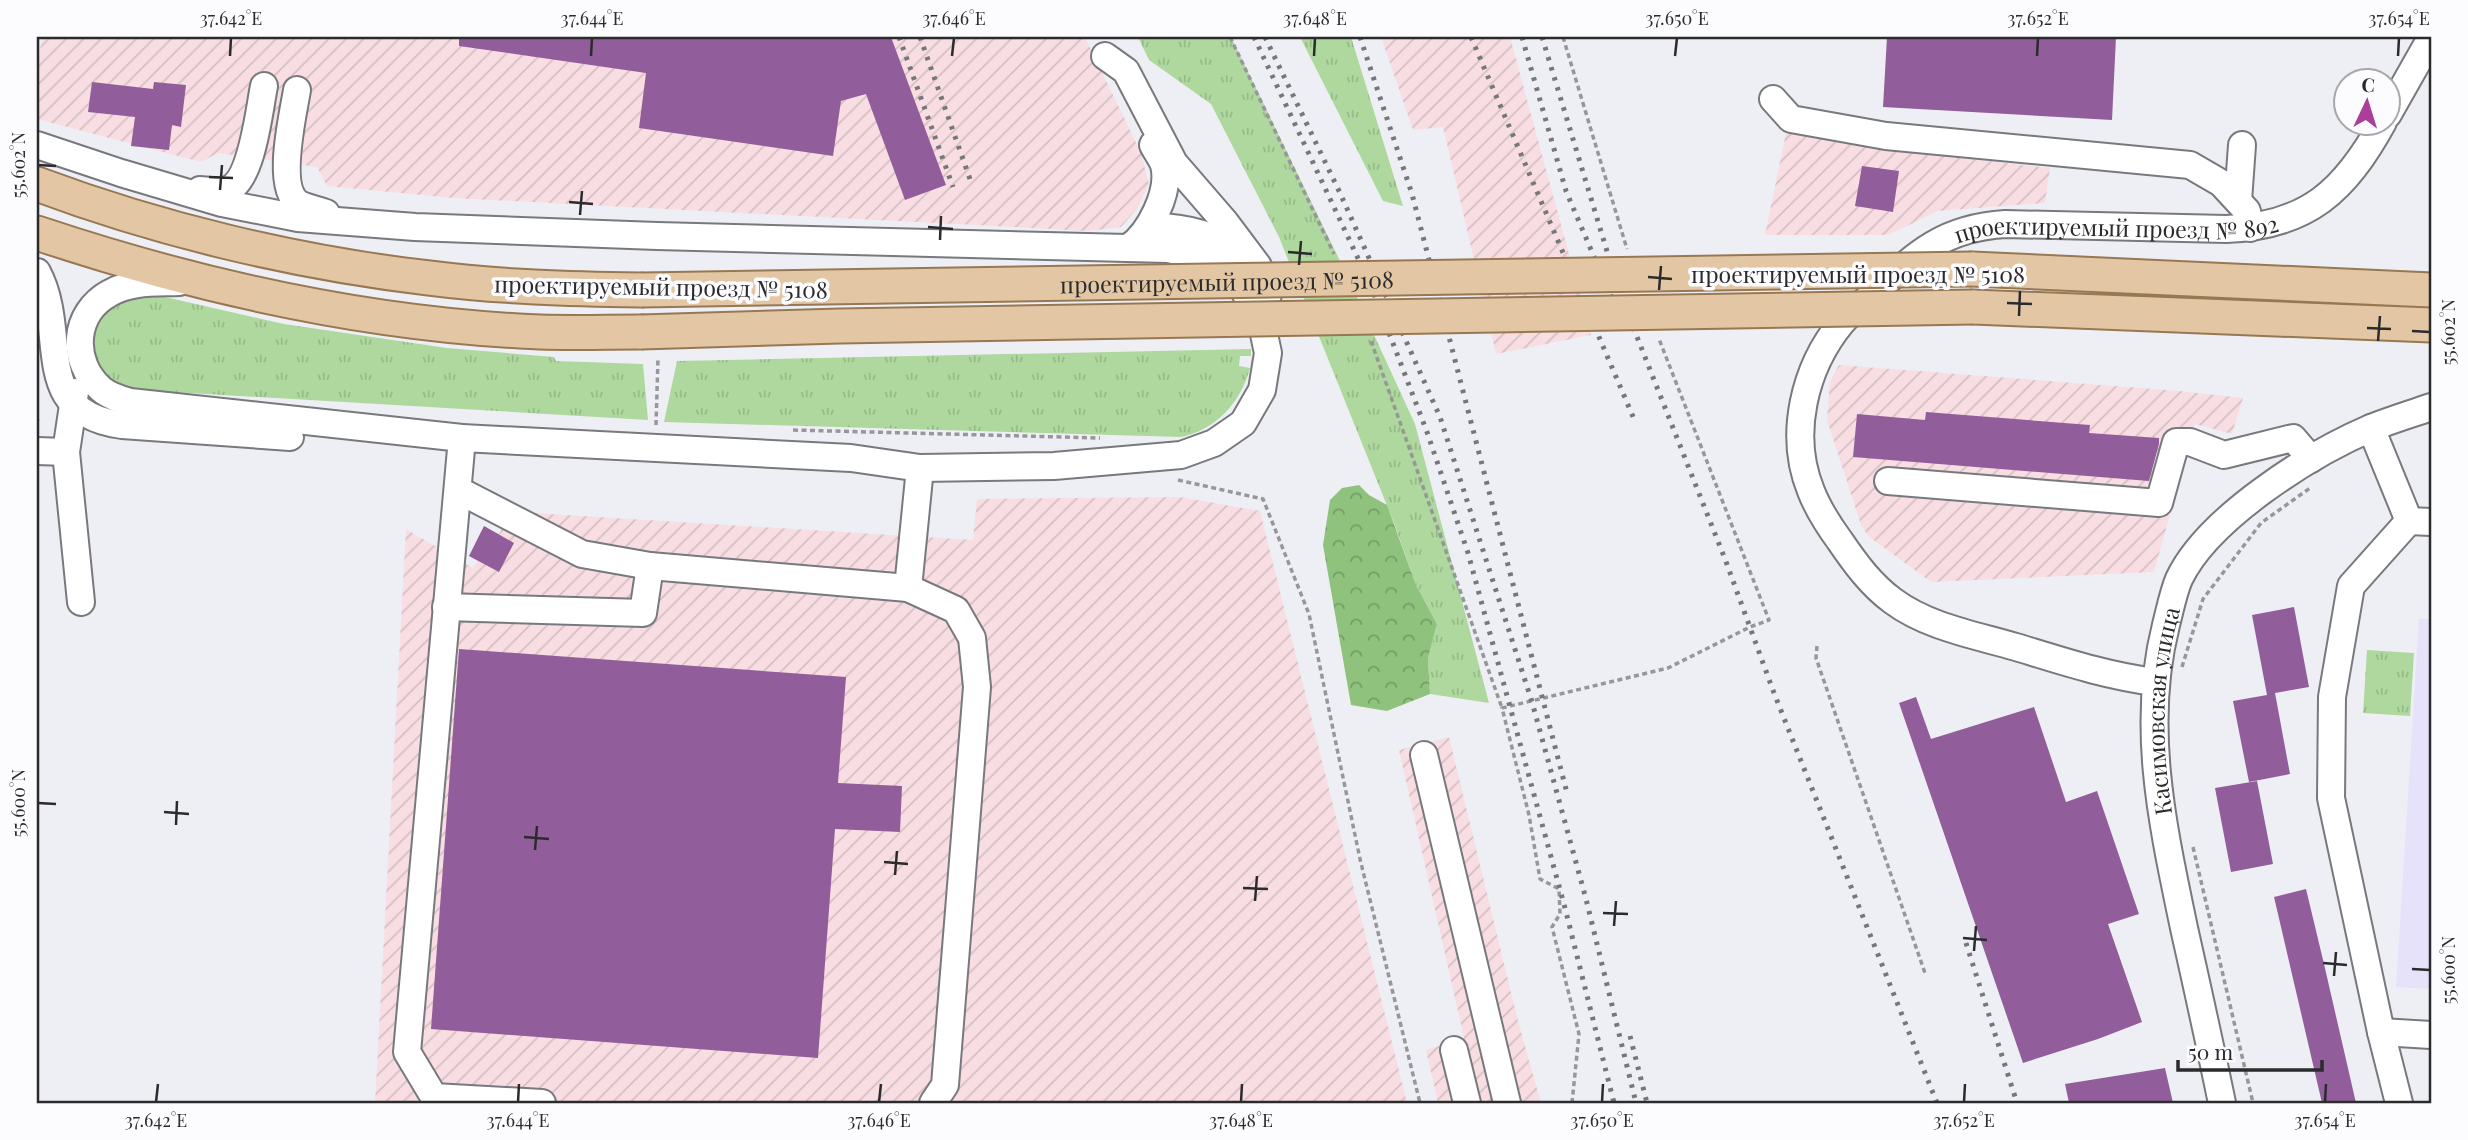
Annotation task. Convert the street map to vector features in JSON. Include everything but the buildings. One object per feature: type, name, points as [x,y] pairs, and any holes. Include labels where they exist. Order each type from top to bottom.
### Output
[{"type":"main road","name":"проектируемый проезд № 5108","points":[[37,181],[70,197],[234,244],[347,266],[429,278],[540,288],[641,290],[1972,269],[2431,290]]},
{"type":"main road","name":"проектируемый проезд № 5108","points":[[37,233],[204,282],[332,310],[436,324],[540,332],[649,345],[854,326],[1973,307],[2431,325]]},
{"type":"street","points":[[2402,89],[2431,38]]},
{"type":"street","points":[[1101,46],[1164,166],[1163,190],[1151,226],[1140,240],[1128,248]]},
{"type":"street","points":[[204,282],[145,283],[120,287],[107,294],[85,315],[80,330],[79,347],[83,364],[91,379],[103,391],[130,402],[462,438],[851,458],[920,468],[1054,466],[1181,455],[1198,451],[1228,435],[1243,423],[1262,390],[1272,311],[1258,267],[1225,222],[1174,163],[1126,71],[1101,46]]},
{"type":"street","points":[[175,188],[226,191],[242,180],[264,86]]},
{"type":"street","points":[[297,90],[286,177],[290,194],[299,204],[355,221]]},
{"type":"street","points":[[1773,99],[1791,119],[1885,136],[2190,165],[2221,183],[2247,211],[2250,228]]},
{"type":"street","name":"проектируемый проезд № 892","points":[[2155,681],[2120,678],[1954,629],[1911,612],[1893,601],[1847,552],[1810,491],[1802,457],[1800,430],[1802,409],[1814,366],[1843,322],[1912,258],[1934,243],[1957,233],[1983,225],[2005,223],[2250,228],[2299,214],[2338,188],[2360,161],[2375,136]]},
{"type":"street","points":[[37,145],[121,173],[249,210],[299,218],[415,227],[657,236],[1168,249],[1187,253],[1231,276],[1253,304],[1261,320],[1268,352]]},
{"type":"street","points":[[2238,201],[2242,145]]},
{"type":"street","points":[[1151,226],[1178,227],[1223,241],[1258,267]]},
{"type":"street","points":[[37,272],[47,295],[62,388],[71,403],[84,414],[101,422],[325,439],[462,438]]},
{"type":"street","points":[[82,602],[66,452],[71,403],[83,364]]},
{"type":"street","name":"Касимовская улица","points":[[2222,1103],[2161,814],[2154,763],[2155,681],[2161,645],[2179,579],[2219,527],[2269,486],[2314,471],[2371,428],[2431,407]]},
{"type":"street","points":[[2371,428],[2420,521],[2351,586],[2332,697],[2331,798],[2381,1032],[2399,1103]]},
{"type":"street","points":[[462,438],[407,1052],[434,1097],[542,1103]]},
{"type":"street","points":[[1888,481],[2159,503],[2176,442],[2190,442],[2224,455],[2293,438],[2314,471]]},
{"type":"street","points":[[37,451],[66,452]]},
{"type":"street","points":[[908,588],[920,468]]},
{"type":"street","points":[[458,491],[582,554],[650,566],[908,588],[956,610],[972,638],[977,687],[945,1085],[933,1103]]},
{"type":"street","points":[[446,607],[643,612],[650,566]]},
{"type":"street","points":[[1424,755],[1507,1103]]},
{"type":"street","points":[[2381,1032],[2431,1035]]},
{"type":"street","points":[[1454,1050],[1466,1103]]},
{"type":"path","points":[[1230,37],[1334,254]]},
{"type":"path","points":[[1563,37],[1627,249]]},
{"type":"path","points":[[1367,329],[1502,708],[1529,815],[1540,878],[1559,889],[1560,914],[1552,927],[1579,1034],[1572,1103]]},
{"type":"path","points":[[1502,708],[1668,668],[1769,620],[1658,334]]},
{"type":"path","points":[[649,345],[656,427]]},
{"type":"path","points":[[2181,671],[2203,599],[2261,523],[2314,471]]},
{"type":"path","points":[[1178,480],[1263,499],[1309,614],[1360,859],[1420,1103]]},
{"type":"path","points":[[1816,646],[1816,658],[1926,976]]},
{"type":"path","points":[[2191,842],[2253,1103]]},
{"type":"shaded area","points":[[42,37],[1085,37],[1141,153],[1149,184],[1137,209],[1121,227],[1089,231],[453,198],[327,186],[317,167],[218,153],[201,162],[37,119],[37,71]]},
{"type":"shaded area","points":[[1381,37],[1510,37],[1591,335],[1496,354],[1443,127],[1413,130]]},
{"type":"shaded area","points":[[1786,133],[1875,148],[2050,168],[2045,203],[1938,211],[1888,235],[1765,235]]},
{"type":"shaded area","points":[[1839,365],[2243,398],[2232,434],[2195,424],[2154,572],[1931,582],[1868,536],[1861,525],[1827,420],[1830,381]]},
{"type":"shaded area","points":[[1180,497],[1260,511],[1407,1103],[375,1103],[406,529],[473,568],[478,561],[469,556],[484,526],[499,534],[515,504],[534,513],[973,540],[977,499]]},
{"type":"shaded area","points":[[2419,619],[2431,619],[2431,989],[2396,987]]},
{"type":"shaded area","points":[[1449,737],[1518,1021],[1541,1103],[1438,1103],[1426,1050],[1464,1038],[1399,750]]},
{"type":"green space","points":[[1138,37],[1231,37],[1341,263],[1415,424],[1489,703],[1430,694],[1428,658],[1437,624],[1416,585],[1394,523],[1279,237],[1211,104],[1149,60]]},
{"type":"green space","points":[[1300,37],[1351,37],[1403,206],[1383,201]]},
{"type":"green space","points":[[143,292],[284,324],[447,348],[554,357],[556,361],[643,364],[648,420],[139,390],[122,392],[95,370],[88,327],[95,312]]},
{"type":"green space","points":[[1251,349],[1251,356],[1240,356],[1239,366],[1250,368],[1233,403],[1216,421],[1181,437],[664,422],[677,361]]},
{"type":"green space","points":[[1359,485],[1369,495],[1387,505],[1416,585],[1437,624],[1428,658],[1430,694],[1387,711],[1351,705],[1323,545],[1330,500],[1342,488]]},
{"type":"green space","points":[[2367,650],[2414,653],[2410,716],[2363,713]]},
{"type":"railway","points":[[899,37],[953,187]]},
{"type":"railway","points":[[920,37],[971,182]]},
{"type":"railway","points":[[1254,37],[1371,286],[1427,432],[1468,553],[1565,908],[1614,1103]]},
{"type":"railway","points":[[1265,37],[1340,193],[1440,417],[1532,702],[1586,899],[1636,1103]]},
{"type":"railway","points":[[1360,37],[1412,194],[1567,793]]},
{"type":"railway","points":[[1471,37],[1634,419]]},
{"type":"railway","points":[[1522,37],[1566,191],[1615,306]]},
{"type":"railway","points":[[1542,37],[1620,294],[1725,559],[1774,693],[1937,1103]]},
{"type":"railway","points":[[1966,943],[2017,1103]]},
{"type":"railway","points":[[1630,1036],[1647,1103]]}]
